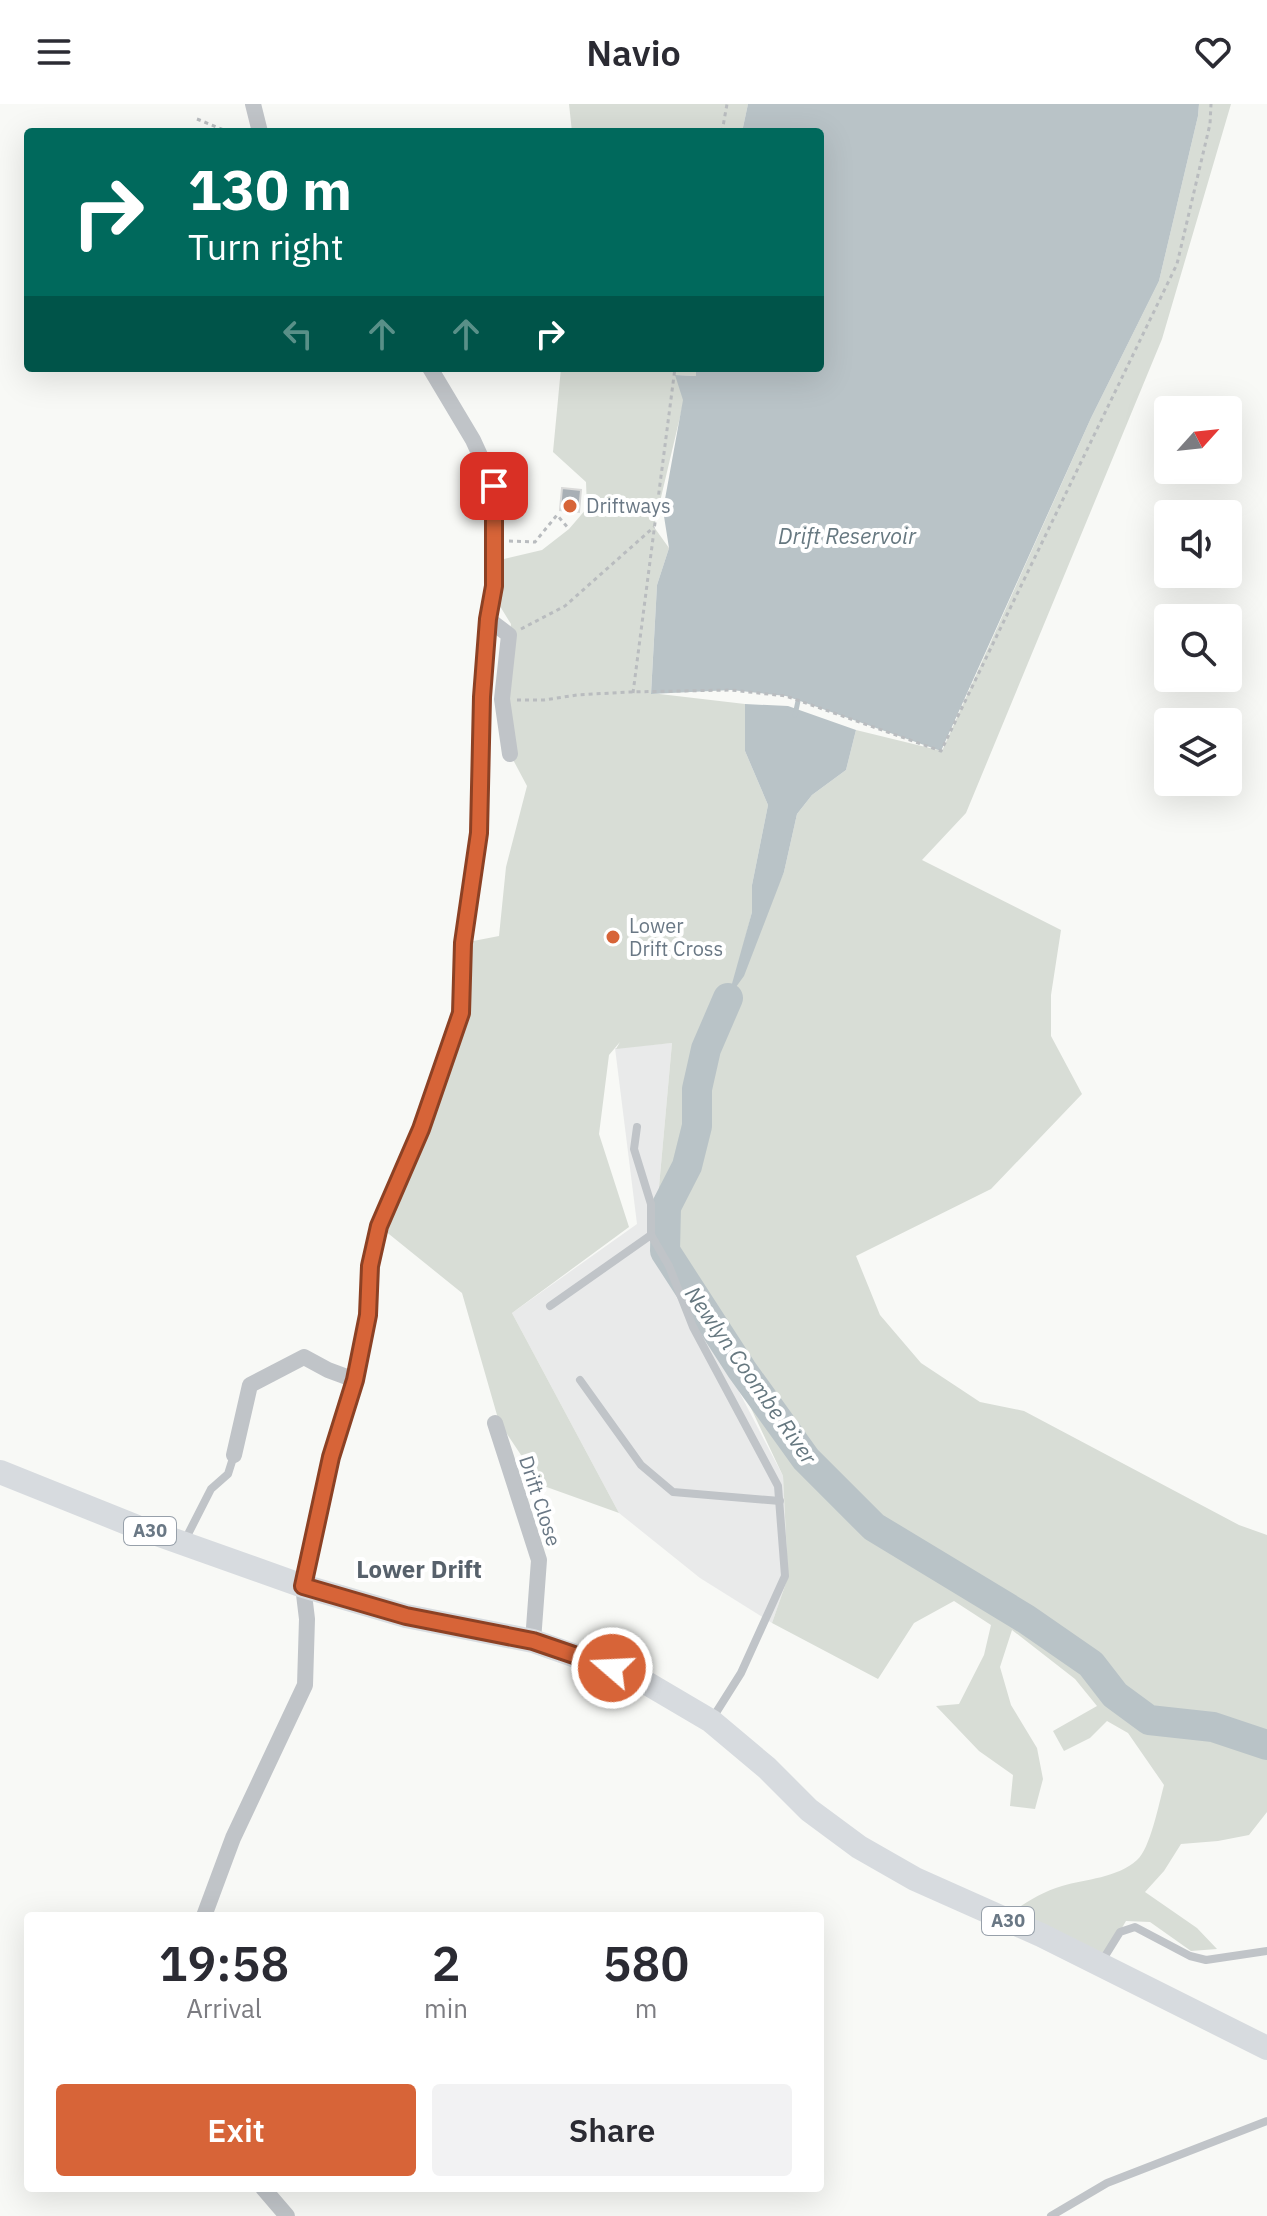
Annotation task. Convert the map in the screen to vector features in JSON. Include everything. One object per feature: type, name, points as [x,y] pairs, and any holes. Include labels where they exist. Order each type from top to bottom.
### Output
[{"type":"main road","name":"A30","points":[[0,1472],[303,1586],[406,1616],[533,1641],[638,1678],[711,1721],[767,1768],[809,1810],[859,1847],[915,1879],[1100,1965],[1267,2048]]},
{"type":"street","points":[[253,104],[259,128]]},
{"type":"street","points":[[205,1912],[233,1838],[305,1685],[307,1619],[303,1586],[331,1457],[355,1380],[368,1315],[370,1266],[379,1226],[421,1129],[461,1013],[463,943],[479,833],[482,697],[488,619],[494,586],[494,486],[473,440],[432,372]]},
{"type":"street","points":[[488,619],[509,635],[502,699],[510,754]]},
{"type":"street","points":[[234,1455],[250,1385],[304,1357],[355,1380]]},
{"type":"street","name":"Drift Close","points":[[495,1423],[539,1560],[533,1641]]},
{"type":"street","points":[[266,2192],[287,2216]]},
{"type":"lane","points":[[637,1127],[634,1149],[651,1204],[651,1235],[669,1266],[693,1327],[778,1486],[780,1501],[785,1576],[741,1673],[711,1721]]},
{"type":"lane","points":[[550,1306],[651,1235]]},
{"type":"lane","points":[[580,1380],[641,1465],[673,1492],[780,1501]]},
{"type":"lane","points":[[184,1543],[211,1489],[228,1474],[234,1455]]},
{"type":"lane","points":[[1100,1965],[1120,1932],[1135,1927],[1190,1956],[1206,1960],[1267,1951]]},
{"type":"lane","points":[[1051,2216],[1107,2183],[1267,2121]]},
{"type":"path","points":[[723,128],[727,104]]},
{"type":"path","points":[[502,699],[544,700],[577,695],[731,690],[786,696],[941,751],[1177,264],[1210,124],[1211,104]]},
{"type":"path","points":[[197,119],[215,128]]},
{"type":"path","points":[[633,693],[674,372]]},
{"type":"path","points":[[493,541],[535,542],[557,515],[569,529]]},
{"type":"path","points":[[509,635],[565,606],[654,527]]},
{"type":"shaded area","points":[[569,104],[748,104],[743,128],[572,128]]},
{"type":"shaded area","points":[[1199,104],[1231,104],[1162,339],[966,813],[922,860],[1061,930],[1051,995],[1051,1036],[1082,1094],[991,1189],[856,1256],[880,1315],[921,1363],[980,1402],[1024,1411],[1239,1525],[1267,1535],[1267,1812],[1249,1835],[1181,1844],[1164,1871],[1145,1892],[1197,1928],[1217,1949],[1191,1951],[1150,1922],[1126,1921],[1100,1965],[1003,1918],[1054,1889],[1120,1871],[1142,1854],[1154,1825],[1164,1785],[1128,1733],[1107,1721],[1090,1738],[1064,1751],[1053,1731],[1097,1706],[1075,1679],[1012,1630],[1000,1667],[1011,1705],[1037,1748],[1043,1779],[1035,1809],[1010,1806],[1013,1775],[979,1751],[936,1706],[959,1704],[984,1655],[991,1625],[954,1601],[914,1623],[878,1679],[772,1623],[788,1577],[783,1476],[657,1209],[672,1043],[616,1049],[620,1042],[609,1055],[599,1134],[629,1227],[512,1313],[619,1513],[541,1485],[499,1422],[462,1293],[379,1226],[461,1013],[463,943],[499,936],[506,867],[527,786],[510,754],[502,699],[511,624],[498,603],[504,559],[542,550],[569,529],[587,508],[586,482],[553,452],[561,372],[696,372],[696,376],[676,375],[684,400],[654,527],[669,548],[657,585],[651,693],[745,704],[745,751],[768,805],[752,885],[752,912],[733,985],[784,872],[797,814],[812,795],[846,770],[856,730],[942,751],[1091,418],[1159,281]]},
{"type":"shaded area","points":[[672,1043],[657,1209],[667,1253],[783,1476],[788,1577],[772,1623],[700,1578],[619,1513],[512,1313],[637,1224],[615,1048]]},
{"type":"water","name":"Drift Reservoir","points":[[748,104],[1199,104],[1159,281],[1091,418],[941,751],[786,696],[731,690],[651,694],[657,585],[669,548],[663,510],[683,400],[675,375],[696,376],[696,372],[824,372],[824,128],[743,128]]},
{"type":"water","points":[[745,704],[788,706],[856,730],[846,770],[812,795],[797,814],[784,872],[744,976],[728,998],[752,912],[752,885],[768,805],[745,751]]},
{"type":"building","name":"Driftways","points":[[562,488],[581,490],[579,512],[560,510]]},
{"type":"waterway","points":[[795,715],[798,701]]},
{"type":"waterway","name":"Newlyn Coombe River","points":[[728,998],[706,1049],[697,1089],[697,1126],[687,1166],[666,1207],[665,1251],[742,1370],[806,1459],[874,1527],[1026,1619],[1091,1664],[1115,1695],[1149,1720],[1213,1727],[1267,1745]]},
{"type":"place","name":"Driftways","points":[[570,506]]},
{"type":"place","name":"Lower Drift Cross","points":[[613,937]]},
{"type":"district","name":"Lower Drift","points":[[419,1570]]},
{"type":"route","points":[[494,486],[494,586],[488,619],[482,697],[479,833],[463,943],[461,1013],[421,1129],[379,1226],[370,1266],[368,1315],[355,1380],[331,1457],[303,1586],[406,1616],[533,1641],[612,1668]]}]
